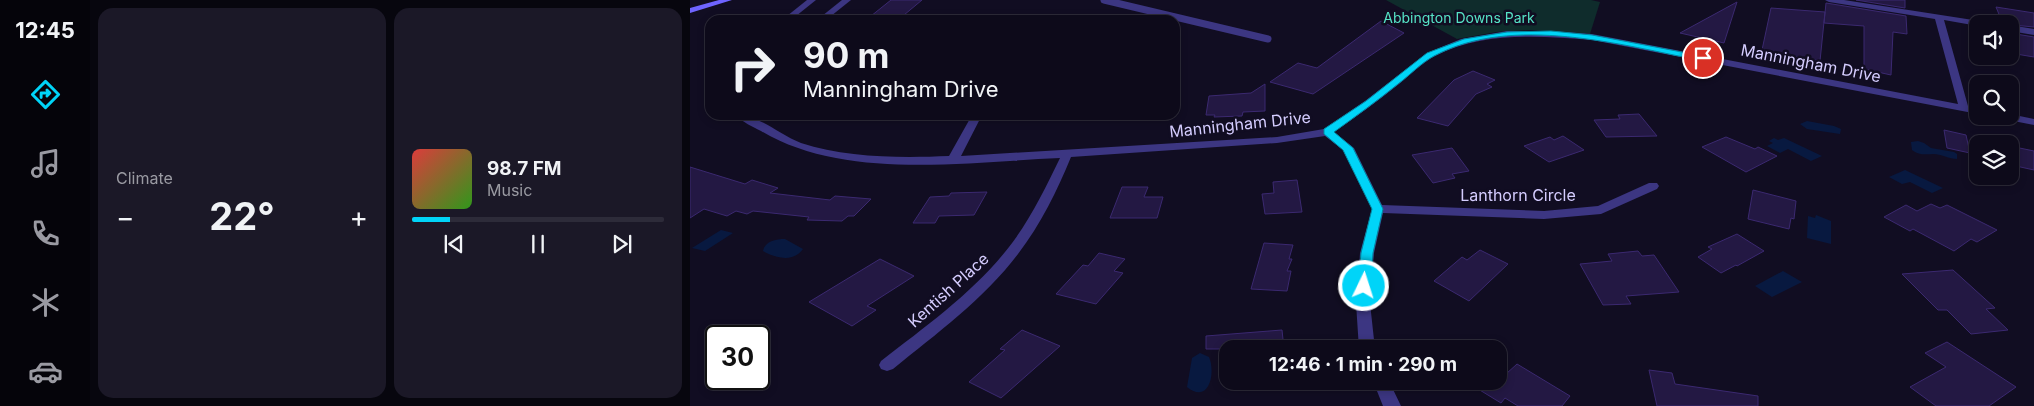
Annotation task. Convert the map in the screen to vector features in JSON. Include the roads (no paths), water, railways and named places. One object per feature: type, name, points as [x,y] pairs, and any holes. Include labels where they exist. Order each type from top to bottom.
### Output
[{"type":"main road","points":[[690,11],[728,0]]},
{"type":"street","points":[[792,15],[812,0]]},
{"type":"street","points":[[828,15],[847,0]]},
{"type":"street","points":[[1829,0],[1969,22]]},
{"type":"street","points":[[1939,17],[1964,109]]},
{"type":"street","points":[[2019,30],[2034,32]]},
{"type":"street","name":"Manningham Drive","points":[[753,120],[782,138],[820,152],[898,162],[1067,154],[1278,140],[1327,132],[1369,103],[1430,55],[1464,41],[1507,34],[1551,34],[1592,37],[1969,110]]},
{"type":"street","points":[[2019,119],[2034,122]]},
{"type":"street","points":[[954,158],[974,120]]},
{"type":"street","points":[[1327,132],[1348,148],[1378,209],[1367,253],[1363,303],[1366,340]]},
{"type":"street","name":"Kentish Place","points":[[886,365],[950,315],[993,275],[1026,234],[1044,204],[1067,154]]},
{"type":"street","name":"Lanthorn Circle","points":[[1378,209],[1544,215],[1582,212],[1601,210],[1653,186]]},
{"type":"street","points":[[1384,390],[1392,406]]},
{"type":"lane","points":[[1104,0],[1167,15]]},
{"type":"lane","points":[[1180,18],[1268,39]]},
{"type":"water","points":[[1807,121],[1834,126],[1841,129],[1840,134],[1807,129],[1800,124]]},
{"type":"water","points":[[1774,138],[1778,140],[1784,138],[1822,156],[1811,161],[1788,149],[1780,153],[1767,146],[1773,143],[1769,141]]},
{"type":"water","points":[[1918,141],[1931,148],[1954,152],[1957,154],[1957,159],[1915,152],[1912,150],[1911,142]]},
{"type":"water","points":[[1905,170],[1943,188],[1932,193],[1910,182],[1902,184],[1889,177]]},
{"type":"water","points":[[1816,215],[1831,221],[1831,244],[1807,238],[1808,216],[1815,218]]},
{"type":"water","points":[[721,230],[733,233],[705,251],[692,248]]},
{"type":"water","points":[[785,239],[803,249],[789,258],[773,256],[763,251],[768,243]]},
{"type":"water","points":[[1783,271],[1802,282],[1772,297],[1755,286]]},
{"type":"water","points":[[1200,353],[1209,357],[1212,371],[1209,385],[1205,390],[1195,392],[1187,387],[1192,358]]},
{"type":"park label","name":"Abbington Downs Park","points":[[1459,18]]}]
